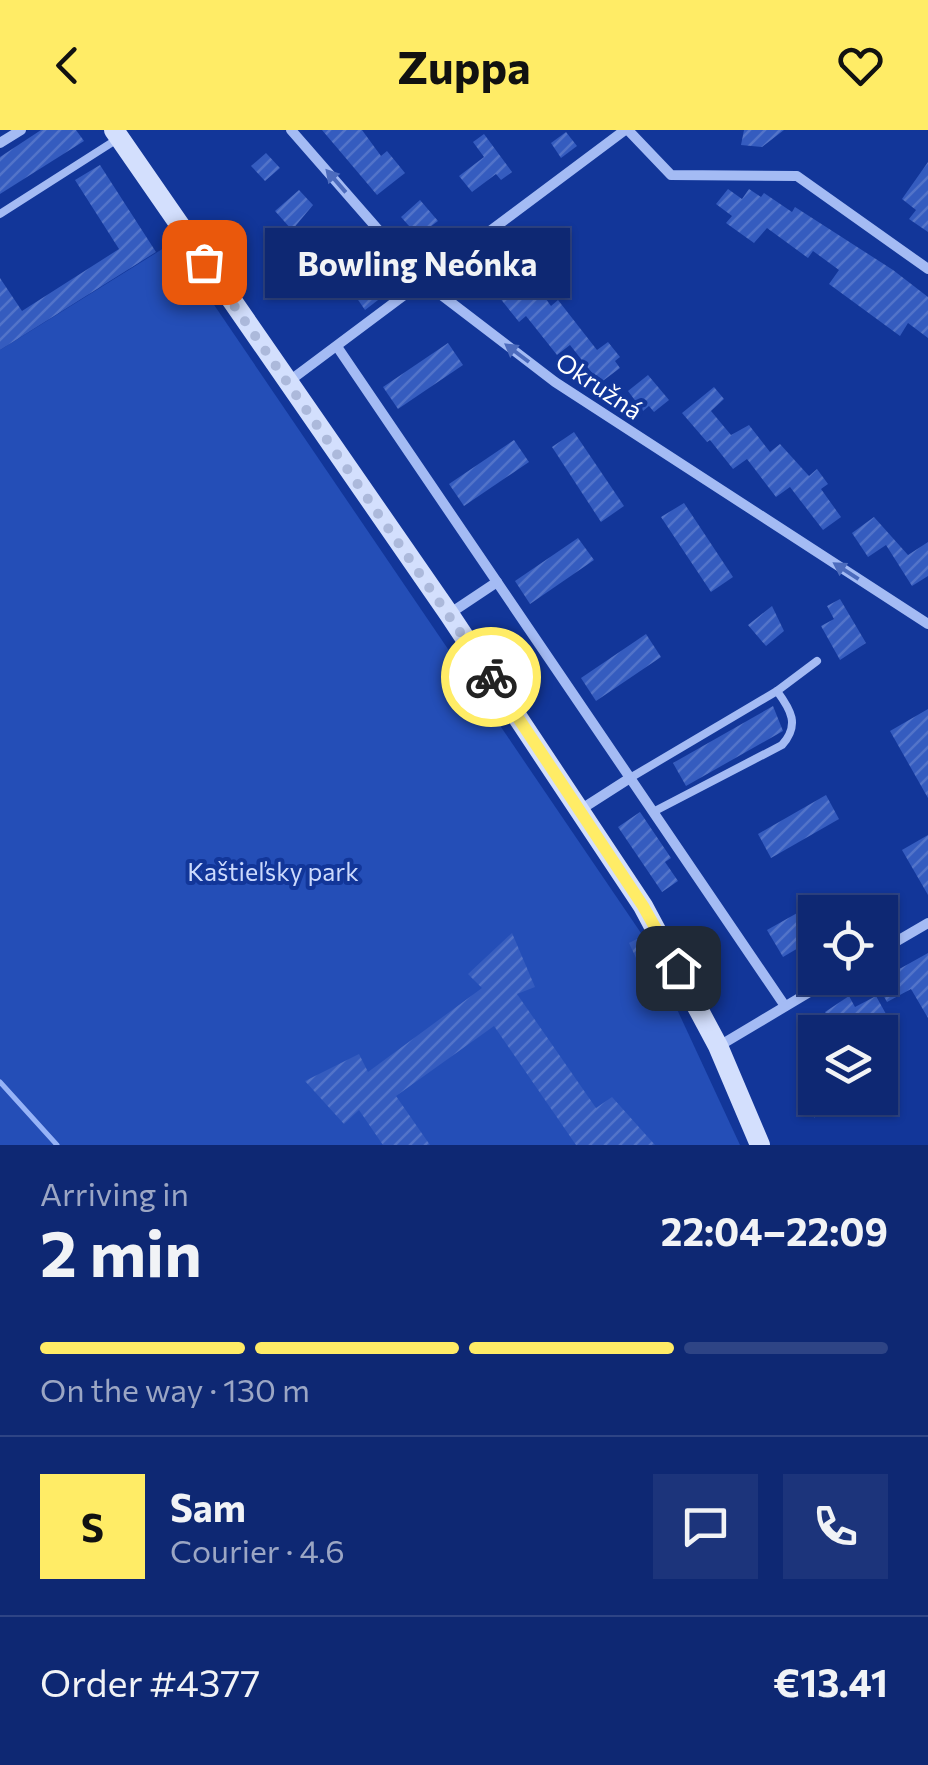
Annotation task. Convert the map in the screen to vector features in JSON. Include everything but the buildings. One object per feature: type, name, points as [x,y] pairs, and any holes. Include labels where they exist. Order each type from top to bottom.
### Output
[{"type":"street","points":[[0,143],[21,130]]},
{"type":"street","name":"Okružná","points":[[291,130],[423,281],[555,382],[928,624]]},
{"type":"street","points":[[288,383],[627,130],[672,175],[797,176],[928,269]]},
{"type":"street","points":[[116,134],[448,614],[643,906],[718,1046],[760,1145]]},
{"type":"street","points":[[338,348],[784,1006]]},
{"type":"street","points":[[448,614],[497,582]]},
{"type":"street","points":[[580,811],[630,778]]},
{"type":"street","points":[[898,940],[928,923]]},
{"type":"street","points":[[718,1046],[804,995]]},
{"type":"lane","points":[[0,214],[116,134]]},
{"type":"lane","points":[[630,778],[777,691],[817,661]]},
{"type":"lane","points":[[653,812],[782,745],[791,734],[793,718],[777,691]]},
{"type":"green space","name":"Kaštieľsky park","points":[[172,243],[643,936],[740,1145],[0,1145],[0,350]]},
{"type":"waterway","points":[[0,1082],[57,1145]]},
{"type":"way so far","points":[[204,262],[491,677]]},
{"type":"place","name":"Bowling Neónka","points":[[204,262]]},
{"type":"route","points":[[491,677],[643,906],[678,968]]}]
